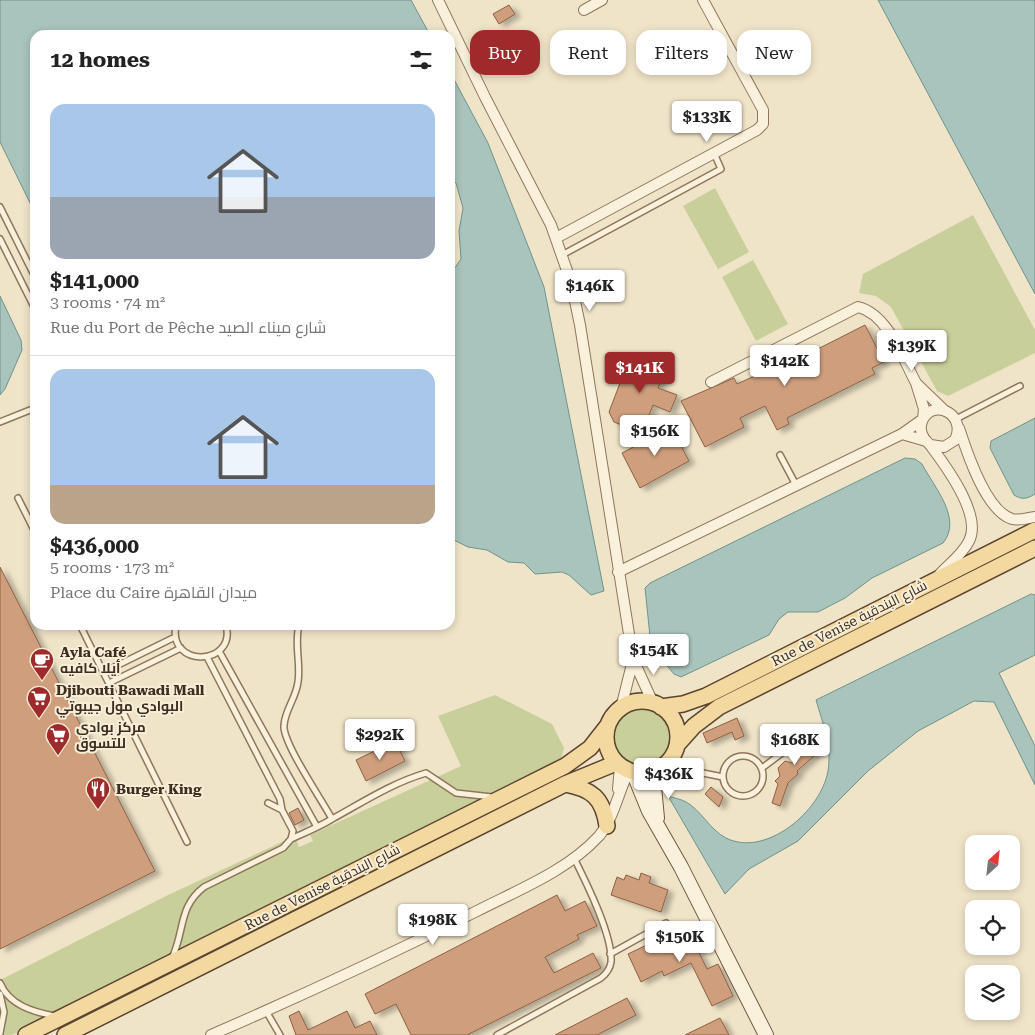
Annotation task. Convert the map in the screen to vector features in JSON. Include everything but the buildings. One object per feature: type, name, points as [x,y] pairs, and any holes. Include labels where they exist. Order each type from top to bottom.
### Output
[{"type":"main road","name":"Rue de Venise شارع البندقية","points":[[657,705],[683,704],[706,696],[1035,530]]},
{"type":"main road","name":"Rue de Venise شارع البندقية","points":[[677,745],[694,726],[719,707],[1035,548]]},
{"type":"main road","points":[[659,828],[654,794],[656,778],[677,745],[677,730],[674,722],[657,705],[637,702],[621,708],[608,725],[606,736],[608,747],[625,768],[659,828],[766,1035]]},
{"type":"main road","name":"Rue de Venise شارع البندقية","points":[[26,1035],[565,766],[590,748],[608,725]]},
{"type":"main road","points":[[625,768],[648,772],[666,764]]},
{"type":"main road","name":"Rue de Venise شارع البندقية","points":[[65,1035],[565,784],[625,768]]},
{"type":"main road","points":[[565,784],[582,788],[596,796],[605,810],[607,826]]},
{"type":"street","points":[[438,0],[453,30]]},
{"type":"street","points":[[584,10],[602,0]]},
{"type":"street","points":[[556,238],[760,128],[764,114],[703,0]]},
{"type":"street","points":[[455,34],[556,238],[562,255],[580,325],[633,659],[657,705]]},
{"type":"street","points":[[711,382],[858,308],[872,312],[884,323],[916,383],[924,409],[921,430],[946,467],[971,514],[974,524],[969,541],[934,580]]},
{"type":"street","points":[[916,383],[957,424],[970,461],[997,510],[1010,519],[1019,520],[1035,517]]},
{"type":"street","points":[[618,572],[902,434],[932,411],[944,410]]},
{"type":"street","points":[[902,434],[937,447],[950,444],[955,440],[957,424]]},
{"type":"street","points":[[621,708],[633,659]]},
{"type":"street","points":[[211,1035],[457,921],[538,880],[574,858],[588,847],[607,826],[625,768]]},
{"type":"lane","points":[[562,255],[721,169],[714,153]]},
{"type":"lane","points":[[0,206],[30,267]]},
{"type":"lane","points":[[0,239],[30,299]]},
{"type":"lane","points":[[957,424],[1020,386]]},
{"type":"lane","points":[[0,422],[30,410]]},
{"type":"lane","points":[[780,455],[796,485]]},
{"type":"lane","points":[[18,498],[30,522]]},
{"type":"lane","points":[[83,630],[187,842]]},
{"type":"lane","points":[[176,630],[175,637],[181,648],[197,657],[207,657],[218,651],[225,642],[226,630]]},
{"type":"lane","points":[[298,630],[296,645],[298,682],[294,699],[285,717],[284,736],[332,819]]},
{"type":"lane","points":[[104,672],[175,637]]},
{"type":"lane","points":[[109,683],[181,648]]},
{"type":"lane","points":[[218,651],[317,827]]},
{"type":"lane","points":[[170,963],[180,941],[180,926],[188,903],[194,895],[204,887],[283,848],[293,831],[282,810],[280,798],[207,657]]},
{"type":"lane","points":[[762,768],[790,747]]},
{"type":"lane","points":[[735,757],[754,758],[762,768],[764,775],[760,788],[748,796],[741,796],[729,790],[723,777],[726,765],[735,757]]},
{"type":"lane","points":[[666,764],[723,777]]},
{"type":"lane","points":[[290,839],[332,819],[359,802],[412,777],[426,773],[456,793],[500,797]]},
{"type":"lane","points":[[268,803],[282,810]]},
{"type":"lane","points":[[497,1035],[601,978],[608,971],[611,962],[610,954],[601,918],[574,858]]},
{"type":"lane","points":[[610,954],[666,923]]},
{"type":"lane","points":[[0,983],[3,991],[20,1005],[34,1012],[61,1017]]},
{"type":"lane","points":[[0,994],[4,1012],[0,1033]]},
{"type":"lane","points":[[266,1011],[280,1035]]},
{"type":"green space","points":[[715,188],[749,252],[718,269],[683,206]]},
{"type":"green space","points":[[973,215],[1035,330],[1035,353],[948,396],[937,391],[891,307],[876,296],[859,293],[863,274]]},
{"type":"green space","points":[[753,260],[788,324],[756,341],[722,277]]},
{"type":"green space","points":[[495,695],[552,724],[564,748],[560,763],[12,1035],[0,1035],[0,980],[168,895],[295,836],[299,847],[313,841],[310,835],[461,766],[438,716]]},
{"type":"green space","points":[[642,709],[653,711],[662,717],[668,726],[670,737],[668,748],[662,757],[653,763],[642,765],[631,763],[622,757],[616,748],[614,737],[616,726],[622,717],[631,711]]},
{"type":"water","points":[[0,0],[411,0],[427,30],[30,30],[30,203],[0,142]]},
{"type":"water","points":[[878,0],[1035,0],[1035,294]]},
{"type":"water","points":[[455,81],[488,143],[544,287],[604,591],[591,595],[569,575],[562,572],[535,574],[524,563],[508,562],[487,550],[468,547],[455,540],[455,268],[461,259],[459,231],[463,208],[456,183]]},
{"type":"water","points":[[0,296],[21,340],[22,350],[5,389],[0,395]]},
{"type":"water","points":[[1035,418],[1035,494],[1027,498],[1020,498],[1014,495],[990,448],[991,441]]},
{"type":"water","points":[[905,458],[915,459],[922,464],[944,503],[950,524],[948,534],[943,543],[872,578],[845,598],[818,612],[788,612],[779,619],[769,635],[681,677],[674,674],[651,646],[645,588],[650,583]]},
{"type":"water","points":[[1031,594],[1035,595],[1035,655],[999,673],[1035,746],[1035,785],[994,702],[974,701],[918,731],[868,771],[798,841],[749,869],[725,894],[668,796],[682,800],[691,806],[715,830],[726,838],[742,843],[758,842],[774,836],[789,827],[815,801],[828,771],[828,744],[816,700]]},
{"type":"place","name":"Ayla Café أيلا كافيه","points":[[42,681]]},
{"type":"place","name":"Djibouti Bawadi Mall البوادي مول جيبوتي","points":[[39,719]]},
{"type":"place","name":"مركز بوادي للتسوق","points":[[58,756]]},
{"type":"place","name":"Burger King","points":[[98,810]]}]
